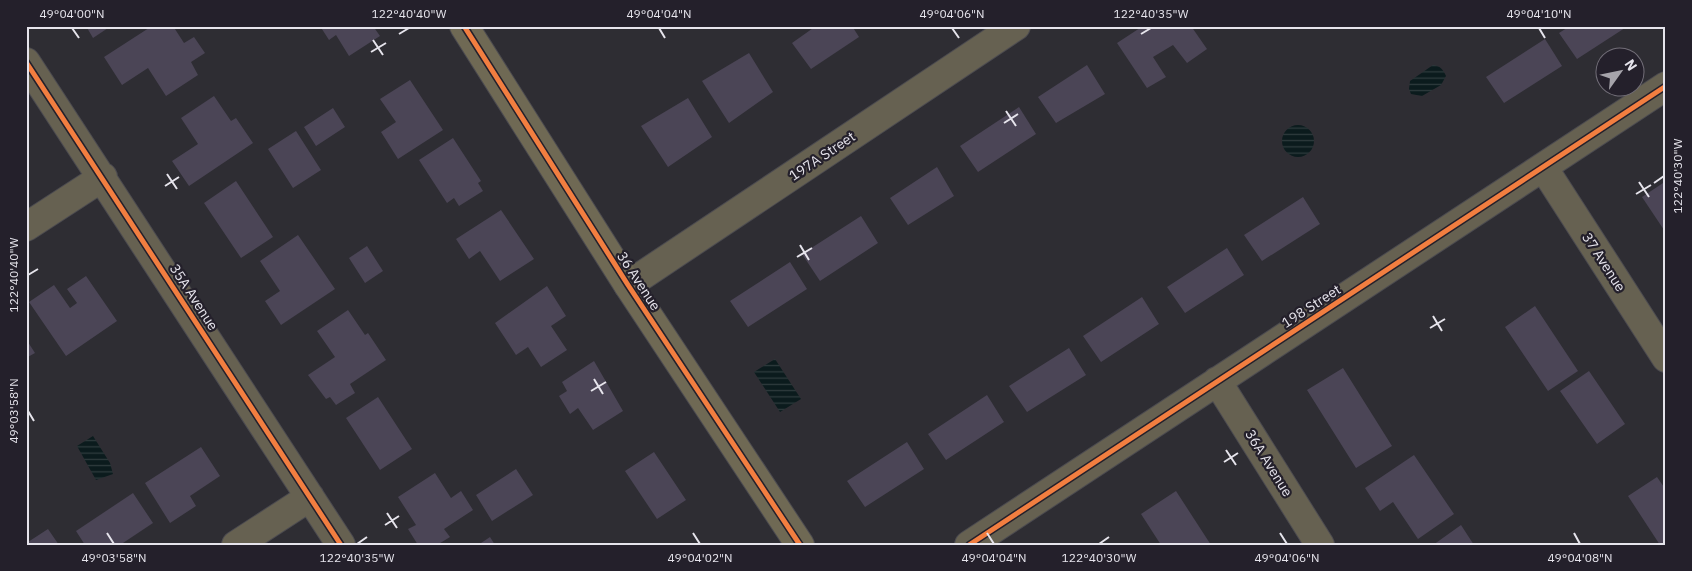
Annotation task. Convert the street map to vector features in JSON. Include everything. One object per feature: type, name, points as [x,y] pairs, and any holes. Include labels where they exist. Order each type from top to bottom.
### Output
[{"type":"main road","name":"36 Avenue","points":[[464,26],[628,285],[800,545]]},
{"type":"street","name":"197A Street","points":[[628,285],[1016,26]]},
{"type":"street","name":"35A Avenue","points":[[26,62],[340,545]]},
{"type":"street","name":"198 Street","points":[[969,545],[1666,86]]},
{"type":"street","name":"37 Avenue","points":[[1543,167],[1666,358]]},
{"type":"street","points":[[26,226],[103,178]]},
{"type":"street","name":"36A Avenue","points":[[1217,381],[1320,545]]},
{"type":"street","points":[[236,545],[310,497]]},
{"type":"shaded area","points":[[1433,65],[1441,68],[1446,76],[1441,85],[1422,96],[1411,94],[1409,89],[1410,81]]},
{"type":"shaded area","points":[[1298,125],[1304,126],[1309,130],[1313,135],[1313,147],[1309,152],[1304,156],[1298,157],[1292,156],[1287,152],[1283,147],[1282,141],[1283,135],[1287,130],[1292,126]]},
{"type":"shaded area","points":[[775,359],[801,399],[780,412],[754,372]]},
{"type":"shaded area","points":[[93,436],[110,463],[113,474],[96,480],[77,446]]},
{"type":"building","points":[[86,26],[111,26],[93,38]]},
{"type":"building","points":[[152,26],[173,26],[184,43],[194,37],[205,53],[191,62],[198,75],[166,96],[148,68],[122,85],[104,57]]},
{"type":"building","points":[[320,26],[373,26],[380,36],[349,56],[336,35],[329,40]]},
{"type":"building","points":[[816,26],[852,26],[859,37],[811,69],[792,43]]},
{"type":"building","points":[[1143,26],[1191,26],[1207,49],[1187,63],[1173,45],[1153,57],[1166,77],[1147,88],[1117,43]]},
{"type":"building","points":[[1570,26],[1628,26],[1577,59],[1559,33]]},
{"type":"building","points":[[1545,39],[1562,66],[1504,103],[1486,77]]},
{"type":"building","points":[[749,53],[773,92],[729,123],[702,81]]},
{"type":"building","points":[[1087,65],[1105,94],[1056,123],[1038,97]]},
{"type":"building","points":[[410,80],[443,130],[398,159],[381,132],[396,122],[380,99]]},
{"type":"building","points":[[214,96],[231,121],[236,118],[253,143],[189,186],[172,161],[198,144],[181,118]]},
{"type":"building","points":[[688,98],[712,137],[668,167],[641,126]]},
{"type":"building","points":[[1019,107],[1036,134],[978,172],[960,146]]},
{"type":"building","points":[[333,108],[345,127],[316,146],[304,127]]},
{"type":"building","points":[[296,131],[321,170],[293,188],[268,149]]},
{"type":"building","points":[[453,138],[481,181],[478,183],[483,191],[459,206],[454,198],[447,203],[419,160]]},
{"type":"building","points":[[937,167],[954,196],[908,225],[890,198]]},
{"type":"building","points":[[236,181],[273,237],[241,258],[204,203]]},
{"type":"building","points":[[1666,181],[1666,233],[1642,197]]},
{"type":"building","points":[[1303,197],[1320,224],[1262,261],[1244,235]]},
{"type":"building","points":[[501,210],[534,259],[500,281],[480,251],[469,259],[456,239]]},
{"type":"building","points":[[861,216],[878,243],[820,281],[802,254]]},
{"type":"building","points":[[298,235],[335,289],[281,325],[265,301],[280,291],[260,261]]},
{"type":"building","points":[[367,246],[383,271],[365,283],[349,258]]},
{"type":"building","points":[[1227,248],[1244,275],[1185,313],[1167,287]]},
{"type":"building","points":[[790,262],[807,289],[748,327],[730,301]]},
{"type":"building","points":[[86,276],[117,321],[66,356],[29,302],[54,285],[70,308],[77,303],[67,289]]},
{"type":"building","points":[[547,286],[566,316],[551,326],[567,350],[541,367],[528,347],[516,355],[495,323]]},
{"type":"building","points":[[1142,297],[1159,324],[1101,362],[1083,336]]},
{"type":"building","points":[[1535,306],[1578,371],[1548,391],[1505,327]]},
{"type":"building","points":[[348,310],[365,335],[368,333],[386,360],[350,384],[355,393],[336,405],[330,397],[326,399],[308,375],[335,357],[317,331]]},
{"type":"building","points":[[26,339],[35,353],[26,358]]},
{"type":"building","points":[[1069,348],[1086,375],[1027,412],[1009,386]]},
{"type":"building","points":[[594,361],[623,411],[593,430],[578,408],[570,414],[559,396],[567,391],[562,382]]},
{"type":"building","points":[[1343,368],[1392,446],[1356,468],[1307,390]]},
{"type":"building","points":[[1589,371],[1625,424],[1597,444],[1560,391]]},
{"type":"building","points":[[987,395],[1004,422],[946,460],[928,434]]},
{"type":"building","points":[[378,397],[412,449],[380,470],[346,418]]},
{"type":"building","points":[[907,442],[924,469],[865,507],[847,481]]},
{"type":"building","points":[[201,447],[220,476],[190,496],[196,506],[170,523],[145,483]]},
{"type":"building","points":[[654,452],[686,500],[657,519],[625,471]]},
{"type":"building","points":[[1414,455],[1454,514],[1418,539],[1393,502],[1380,511],[1365,488]]},
{"type":"building","points":[[516,469],[533,495],[492,521],[476,495]]},
{"type":"building","points":[[435,473],[451,498],[461,491],[473,510],[444,529],[450,537],[437,545],[418,545],[408,529],[416,525],[398,497]]},
{"type":"building","points":[[1657,477],[1666,490],[1666,545],[1660,545],[1628,496]]},
{"type":"building","points":[[1176,491],[1211,545],[1161,545],[1141,514]]},
{"type":"building","points":[[133,493],[153,523],[120,545],[85,545],[76,531]]},
{"type":"building","points":[[1461,525],[1474,545],[1433,545]]},
{"type":"building","points":[[48,529],[59,545],[26,545],[26,539],[28,542]]},
{"type":"building","points":[[490,537],[495,545],[478,545]]},
{"type":"cycle path","points":[[464,26],[628,285],[800,545]]},
{"type":"cycle path","points":[[26,62],[341,545]]},
{"type":"cycle path","points":[[969,545],[1666,86]]}]
